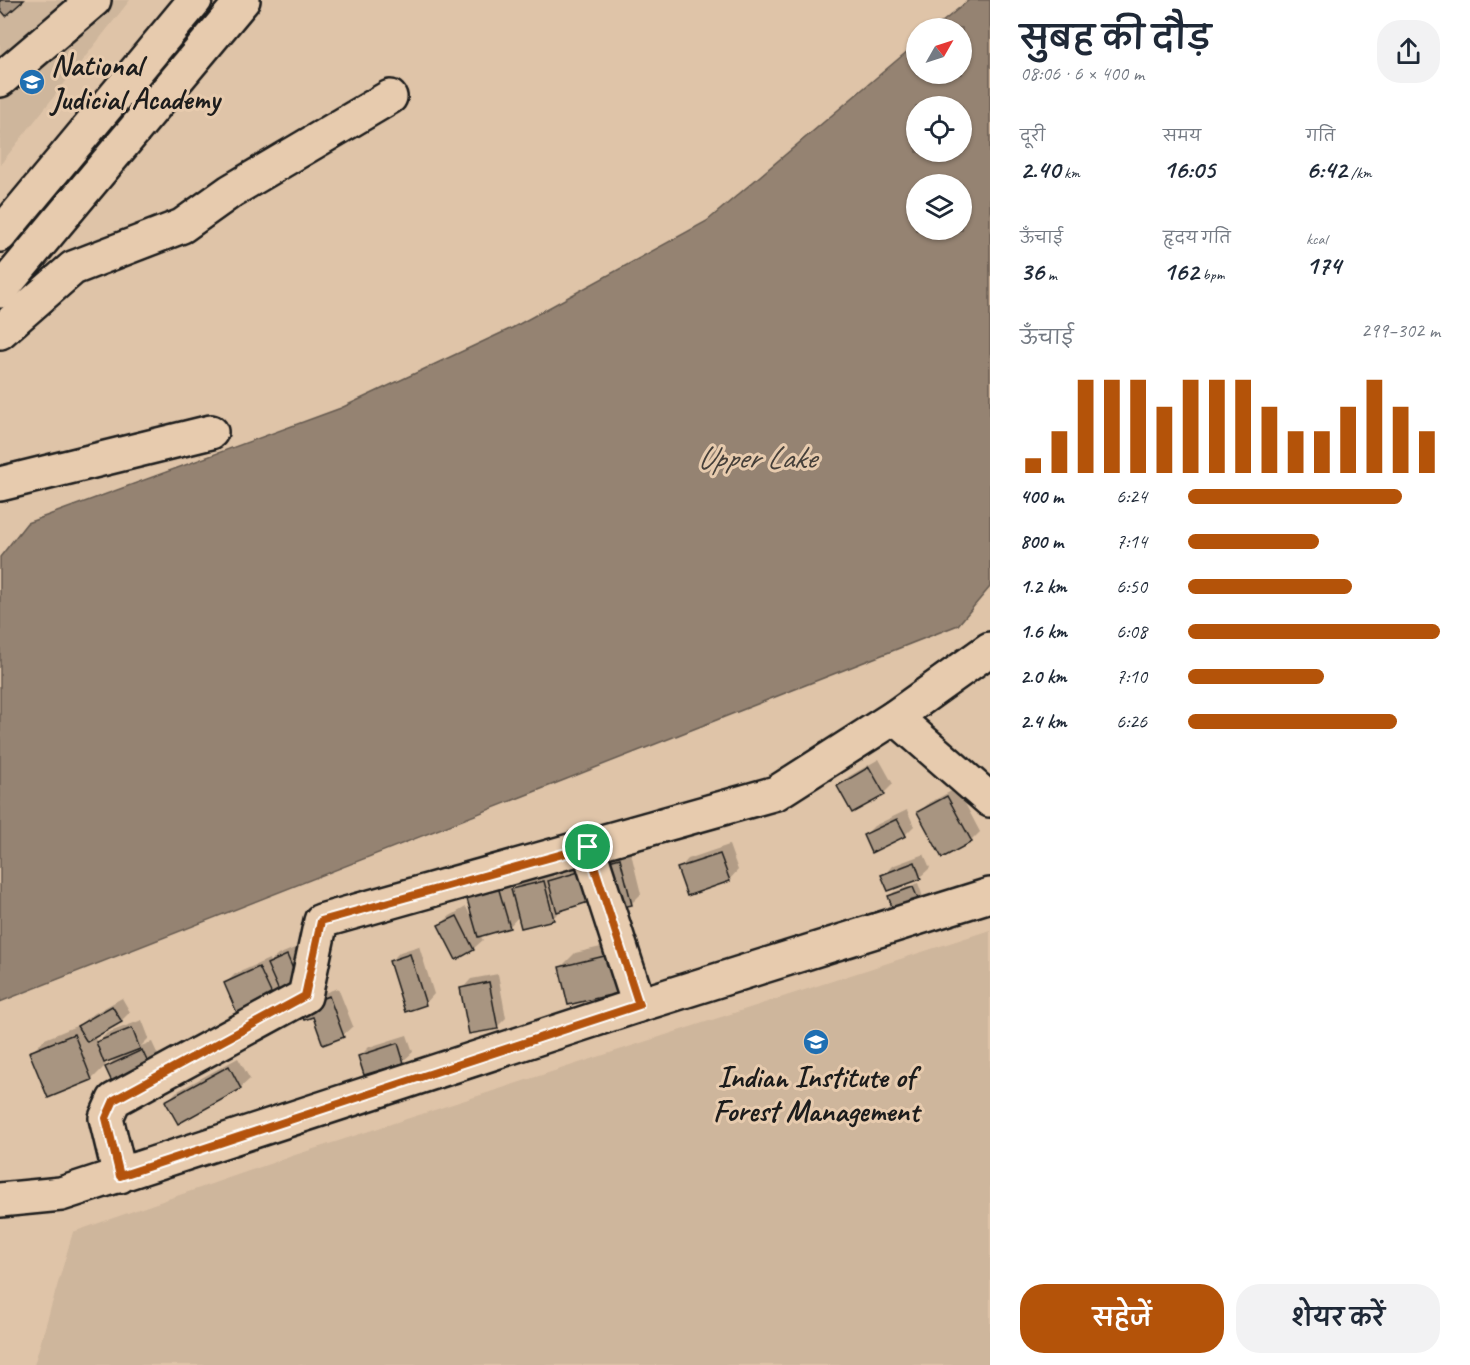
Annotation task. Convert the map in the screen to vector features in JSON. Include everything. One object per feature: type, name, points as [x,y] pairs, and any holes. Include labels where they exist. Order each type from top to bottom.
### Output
[{"type":"street","points":[[0,80],[94,0]]},
{"type":"street","points":[[0,235],[195,0]]},
{"type":"street","points":[[0,291],[243,0]]},
{"type":"street","points":[[0,332],[73,268],[182,226],[231,191],[390,97]]},
{"type":"street","points":[[0,484],[211,432]]},
{"type":"street","points":[[120,1176],[106,1118],[114,1100],[305,996],[321,921],[776,793],[895,717],[990,649]]},
{"type":"street","points":[[895,717],[990,800]]},
{"type":"street","points":[[588,847],[639,1005]]},
{"type":"street","points":[[1,1199],[61,1194],[120,1176],[639,1005],[990,895]]},
{"type":"shaded area","name":"National Judicial Academy","points":[[0,0],[130,0],[0,165]]},
{"type":"shaded area","name":"Indian Institute of Forest Management","points":[[990,930],[990,1365],[34,1365],[73,1232],[295,1155]]},
{"type":"water","name":"Upper Lake","points":[[969,0],[990,0],[990,587],[958,625],[0,1002],[0,557],[27,523],[341,408],[512,328],[707,221],[906,52],[906,84],[972,84],[972,18],[947,18]]},
{"type":"building","points":[[0,0],[24,0],[6,16],[0,9]]},
{"type":"building","points":[[869,767],[885,795],[852,813],[837,786]]},
{"type":"building","points":[[947,796],[972,842],[942,858],[917,812]]},
{"type":"building","points":[[897,819],[906,836],[871,853],[863,835]]},
{"type":"building","points":[[720,854],[730,881],[687,896],[677,868]]},
{"type":"building","points":[[620,858],[632,905],[610,910],[598,864]]},
{"type":"building","points":[[915,862],[921,879],[888,891],[881,875]]},
{"type":"building","points":[[589,869],[598,899],[557,912],[548,881]]},
{"type":"building","points":[[544,881],[554,920],[521,928],[511,889]]},
{"type":"building","points":[[497,883],[510,928],[478,937],[465,892]]},
{"type":"building","points":[[913,887],[921,906],[895,915],[888,896]]},
{"type":"building","points":[[457,916],[474,950],[456,960],[438,925]]},
{"type":"building","points":[[617,953],[627,991],[568,1005],[559,967]]},
{"type":"building","points":[[410,954],[426,1005],[405,1012],[389,961]]},
{"type":"building","points":[[287,955],[302,990],[282,998],[267,964]]},
{"type":"building","points":[[259,967],[273,997],[237,1013],[224,983]]},
{"type":"building","points":[[489,982],[498,1029],[469,1034],[460,988]]},
{"type":"building","points":[[329,996],[344,1037],[323,1045],[313,1017],[304,1020],[299,1007]]},
{"type":"building","points":[[112,1006],[122,1022],[87,1042],[77,1026]]},
{"type":"building","points":[[132,1028],[140,1049],[104,1063],[96,1042]]},
{"type":"building","points":[[74,1034],[92,1080],[48,1098],[29,1052]]},
{"type":"building","points":[[398,1043],[404,1063],[364,1075],[358,1056]]},
{"type":"building","points":[[142,1050],[149,1065],[112,1082],[105,1067]]},
{"type":"building","points":[[229,1066],[241,1089],[178,1124],[165,1101]]},
{"type":"place","name":"National Judicial Academy","points":[[32,82]]},
{"type":"place","name":"Indian Institute of Forest Management","points":[[816,1042]]},
{"type":"route","points":[[588,847],[639,1005],[120,1176],[106,1118],[114,1100],[305,996],[321,921],[588,847]]}]
